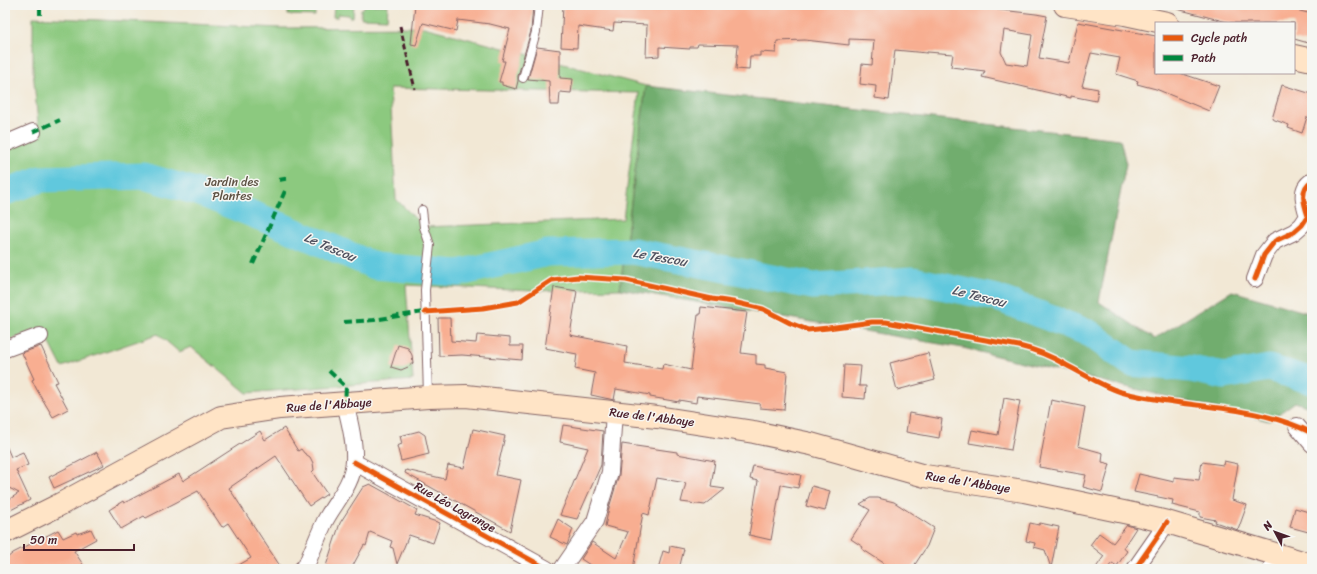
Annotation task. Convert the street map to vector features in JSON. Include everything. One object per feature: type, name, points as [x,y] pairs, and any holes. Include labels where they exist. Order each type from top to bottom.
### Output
[{"type":"main road","points":[[1065,5],[1124,14],[1162,22]]},
{"type":"main road","points":[[1295,56],[1312,60]]},
{"type":"main road","name":"Rue de l'Abbaye","points":[[5,532],[57,506],[221,417],[280,408],[428,397],[473,396],[656,417],[749,431],[811,444],[925,476],[1082,503],[1167,522],[1275,562],[1312,565]]},
{"type":"street","points":[[5,144],[33,132]]},
{"type":"street","points":[[1255,279],[1264,255],[1275,241],[1294,232],[1308,216],[1303,194],[1308,184],[1312,181]]},
{"type":"street","points":[[5,349],[40,336]]},
{"type":"street","points":[[304,568],[325,521],[348,482],[354,462],[346,404]]},
{"type":"street","points":[[562,569],[595,521],[610,472],[614,412]]},
{"type":"street","points":[[1297,426],[1312,444]]},
{"type":"street","name":"Rue Léo Lagrange","points":[[354,462],[547,569]]},
{"type":"street","points":[[1135,569],[1167,522]]},
{"type":"lane","points":[[523,78],[536,32],[538,5]]},
{"type":"lane","points":[[422,210],[424,227],[430,245],[425,290],[428,397]]},
{"type":"green space","points":[[288,5],[312,5],[315,7],[315,16],[288,15]]},
{"type":"green space","points":[[334,5],[354,5],[353,17],[338,14],[338,17],[333,17]]},
{"type":"green space","points":[[364,5],[388,5],[387,19],[361,18],[361,9],[364,8]]},
{"type":"green space","name":"Jardin des Plantes","points":[[33,17],[281,28],[424,27],[646,86],[620,289],[533,291],[406,285],[413,380],[247,393],[191,347],[179,352],[158,334],[62,367],[42,328],[5,342],[5,136],[38,124],[33,70]],"holes":[[[390,88],[639,93],[623,219],[424,227],[396,199]]]},
{"type":"green space","points":[[646,86],[1120,139],[1126,164],[1099,302],[1154,339],[1232,291],[1312,314],[1312,408],[1295,402],[1269,421],[963,348],[620,289]]},
{"type":"building","points":[[415,5],[533,5],[531,31],[518,76],[516,89],[502,85],[502,82],[499,82],[505,61],[502,61],[510,29],[490,24],[458,20],[456,31],[423,23],[416,45],[411,44]]},
{"type":"building","points":[[563,5],[957,5],[1047,16],[1039,58],[1069,63],[1078,22],[1155,36],[1155,74],[1183,74],[1219,86],[1209,111],[1156,89],[1137,84],[1138,81],[1116,74],[1120,58],[1091,53],[1082,86],[1098,89],[1096,101],[1071,96],[1071,98],[982,77],[985,71],[951,67],[953,54],[895,50],[889,100],[875,98],[876,86],[860,84],[862,64],[872,65],[874,40],[849,39],[849,45],[805,40],[777,41],[776,53],[760,52],[760,56],[750,56],[749,70],[736,69],[738,45],[698,44],[697,47],[690,47],[690,49],[659,47],[659,56],[646,57],[647,25],[614,23],[613,31],[578,26],[577,48],[561,47]],"holes":[[[1004,30],[1032,35],[1027,66],[1006,63],[1001,52]]]},
{"type":"building","points":[[1178,5],[1276,5],[1312,14],[1312,44],[1295,39],[1295,22],[1227,22],[1177,9]]},
{"type":"building","points":[[537,47],[560,50],[560,78],[573,79],[571,93],[560,92],[559,105],[550,105],[549,81],[528,79]]},
{"type":"building","points":[[1282,85],[1312,94],[1312,118],[1307,117],[1302,133],[1288,128],[1289,125],[1272,119]]},
{"type":"building","points":[[554,287],[577,291],[570,335],[627,346],[625,363],[662,369],[663,364],[691,370],[698,315],[700,315],[701,307],[747,312],[741,353],[756,355],[756,364],[765,365],[765,368],[787,372],[784,410],[760,408],[760,404],[697,396],[696,403],[679,400],[679,402],[616,389],[614,400],[591,395],[595,373],[575,369],[577,354],[545,348]]},
{"type":"building","points":[[438,318],[450,318],[451,341],[476,343],[477,335],[510,338],[510,346],[523,346],[522,360],[462,355],[439,356]]},
{"type":"building","points":[[398,345],[408,348],[412,355],[413,363],[401,370],[391,367]]},
{"type":"building","points":[[41,346],[58,382],[54,383],[68,409],[53,417],[32,380],[34,379],[22,353]]},
{"type":"building","points":[[928,353],[935,380],[897,390],[890,363]]},
{"type":"building","points":[[844,365],[861,366],[859,386],[866,386],[865,399],[842,397]]},
{"type":"building","points":[[1004,398],[1020,401],[1011,450],[969,443],[972,430],[998,435]]},
{"type":"building","points":[[1051,400],[1085,407],[1078,446],[1103,453],[1102,462],[1110,464],[1102,492],[1083,487],[1086,475],[1039,467]]},
{"type":"building","points":[[909,413],[942,419],[939,438],[906,432]]},
{"type":"building","points":[[563,425],[603,431],[601,465],[577,519],[560,515],[588,448],[560,442]]},
{"type":"building","points":[[284,428],[298,451],[301,449],[310,457],[314,470],[312,472],[327,494],[309,506],[276,456],[229,488],[282,569],[232,569],[251,558],[228,523],[222,527],[198,491],[146,518],[144,516],[121,529],[109,510],[123,501],[124,503],[179,474],[183,481],[260,431],[265,440]]},
{"type":"building","points":[[473,429],[505,436],[496,475],[521,480],[510,531],[405,473],[406,470],[445,479],[448,465],[464,468]]},
{"type":"building","points":[[419,431],[425,435],[429,454],[401,461],[397,446],[402,444],[400,436]]},
{"type":"building","points":[[5,443],[11,457],[23,452],[28,465],[16,470],[30,500],[5,513],[5,502],[19,493],[5,486]]},
{"type":"building","points":[[622,444],[677,452],[677,454],[715,461],[711,487],[725,489],[705,505],[681,502],[686,483],[657,478],[649,515],[643,513],[633,569],[588,569],[590,565],[581,559],[592,542],[616,558],[628,532],[605,526],[619,475]]},
{"type":"building","points":[[97,452],[104,465],[54,488],[49,477]]},
{"type":"building","points":[[1224,461],[1238,464],[1232,500],[1247,505],[1238,530],[1215,522],[1216,520],[1200,517],[1200,512],[1172,505],[1173,500],[1134,492],[1139,474],[1174,482],[1174,477],[1199,480],[1202,462],[1223,465]]},
{"type":"building","points":[[753,466],[801,475],[798,488],[781,485],[771,540],[749,535],[758,481],[750,479]]},
{"type":"building","points":[[370,484],[417,510],[415,515],[440,523],[433,543],[409,535],[397,564],[393,548],[390,547],[392,541],[370,532],[366,546],[364,545],[351,569],[325,569],[340,523],[363,487]]},
{"type":"building","points":[[812,486],[830,491],[825,511],[806,506]]},
{"type":"building","points":[[870,498],[878,498],[894,502],[934,528],[927,546],[912,569],[893,569],[862,549],[863,547],[851,539],[870,510],[860,504]]},
{"type":"building","points":[[1295,508],[1312,513],[1312,533],[1290,527]]},
{"type":"building","points":[[558,519],[573,529],[567,545],[550,537]]},
{"type":"building","points":[[1030,523],[1039,525],[1040,523],[1059,527],[1051,568],[1045,550],[1034,547],[1035,543],[1026,541]]},
{"type":"building","points":[[1127,525],[1136,528],[1123,548],[1127,551],[1117,566],[1112,563],[1107,569],[1095,569],[1104,556],[1090,545],[1099,533],[1113,543]]},
{"type":"building","points":[[91,529],[96,539],[74,551],[86,569],[5,569],[5,560],[13,553],[58,530],[63,538],[76,532],[77,534]]},
{"type":"building","points":[[670,546],[684,549],[679,569],[658,569],[663,551],[669,553]]},
{"type":"waterway","name":"Le Tescou","points":[[5,192],[41,179],[144,176],[198,192],[375,266],[458,273],[548,253],[633,251],[813,286],[913,280],[997,298],[1089,333],[1131,363],[1191,369],[1224,376],[1269,368],[1312,381]]},
{"type":"railway","points":[[400,26],[415,89]]},
{"type":"marked path","points":[[40,5],[40,15]]},
{"type":"marked path","points":[[33,132],[60,120]]},
{"type":"marked path","points":[[279,180],[290,178]]},
{"type":"marked path","points":[[253,264],[285,191]]},
{"type":"marked path","points":[[344,322],[374,320],[429,311]]},
{"type":"marked path","points":[[329,371],[346,387],[345,404]]},
{"type":"cycle path","points":[[1255,279],[1264,255],[1275,241],[1294,232],[1302,225],[1308,216],[1304,202],[1304,192],[1305,188],[1312,181]]},
{"type":"cycle path","points":[[425,312],[483,308],[518,302],[552,280],[578,277],[626,280],[763,309],[790,323],[808,330],[872,322],[886,322],[1019,346],[1049,356],[1100,383],[1121,392],[1266,416],[1289,423],[1312,433]]},
{"type":"cycle path","points":[[354,462],[547,569]]},
{"type":"cycle path","points":[[1135,569],[1167,522]]}]
